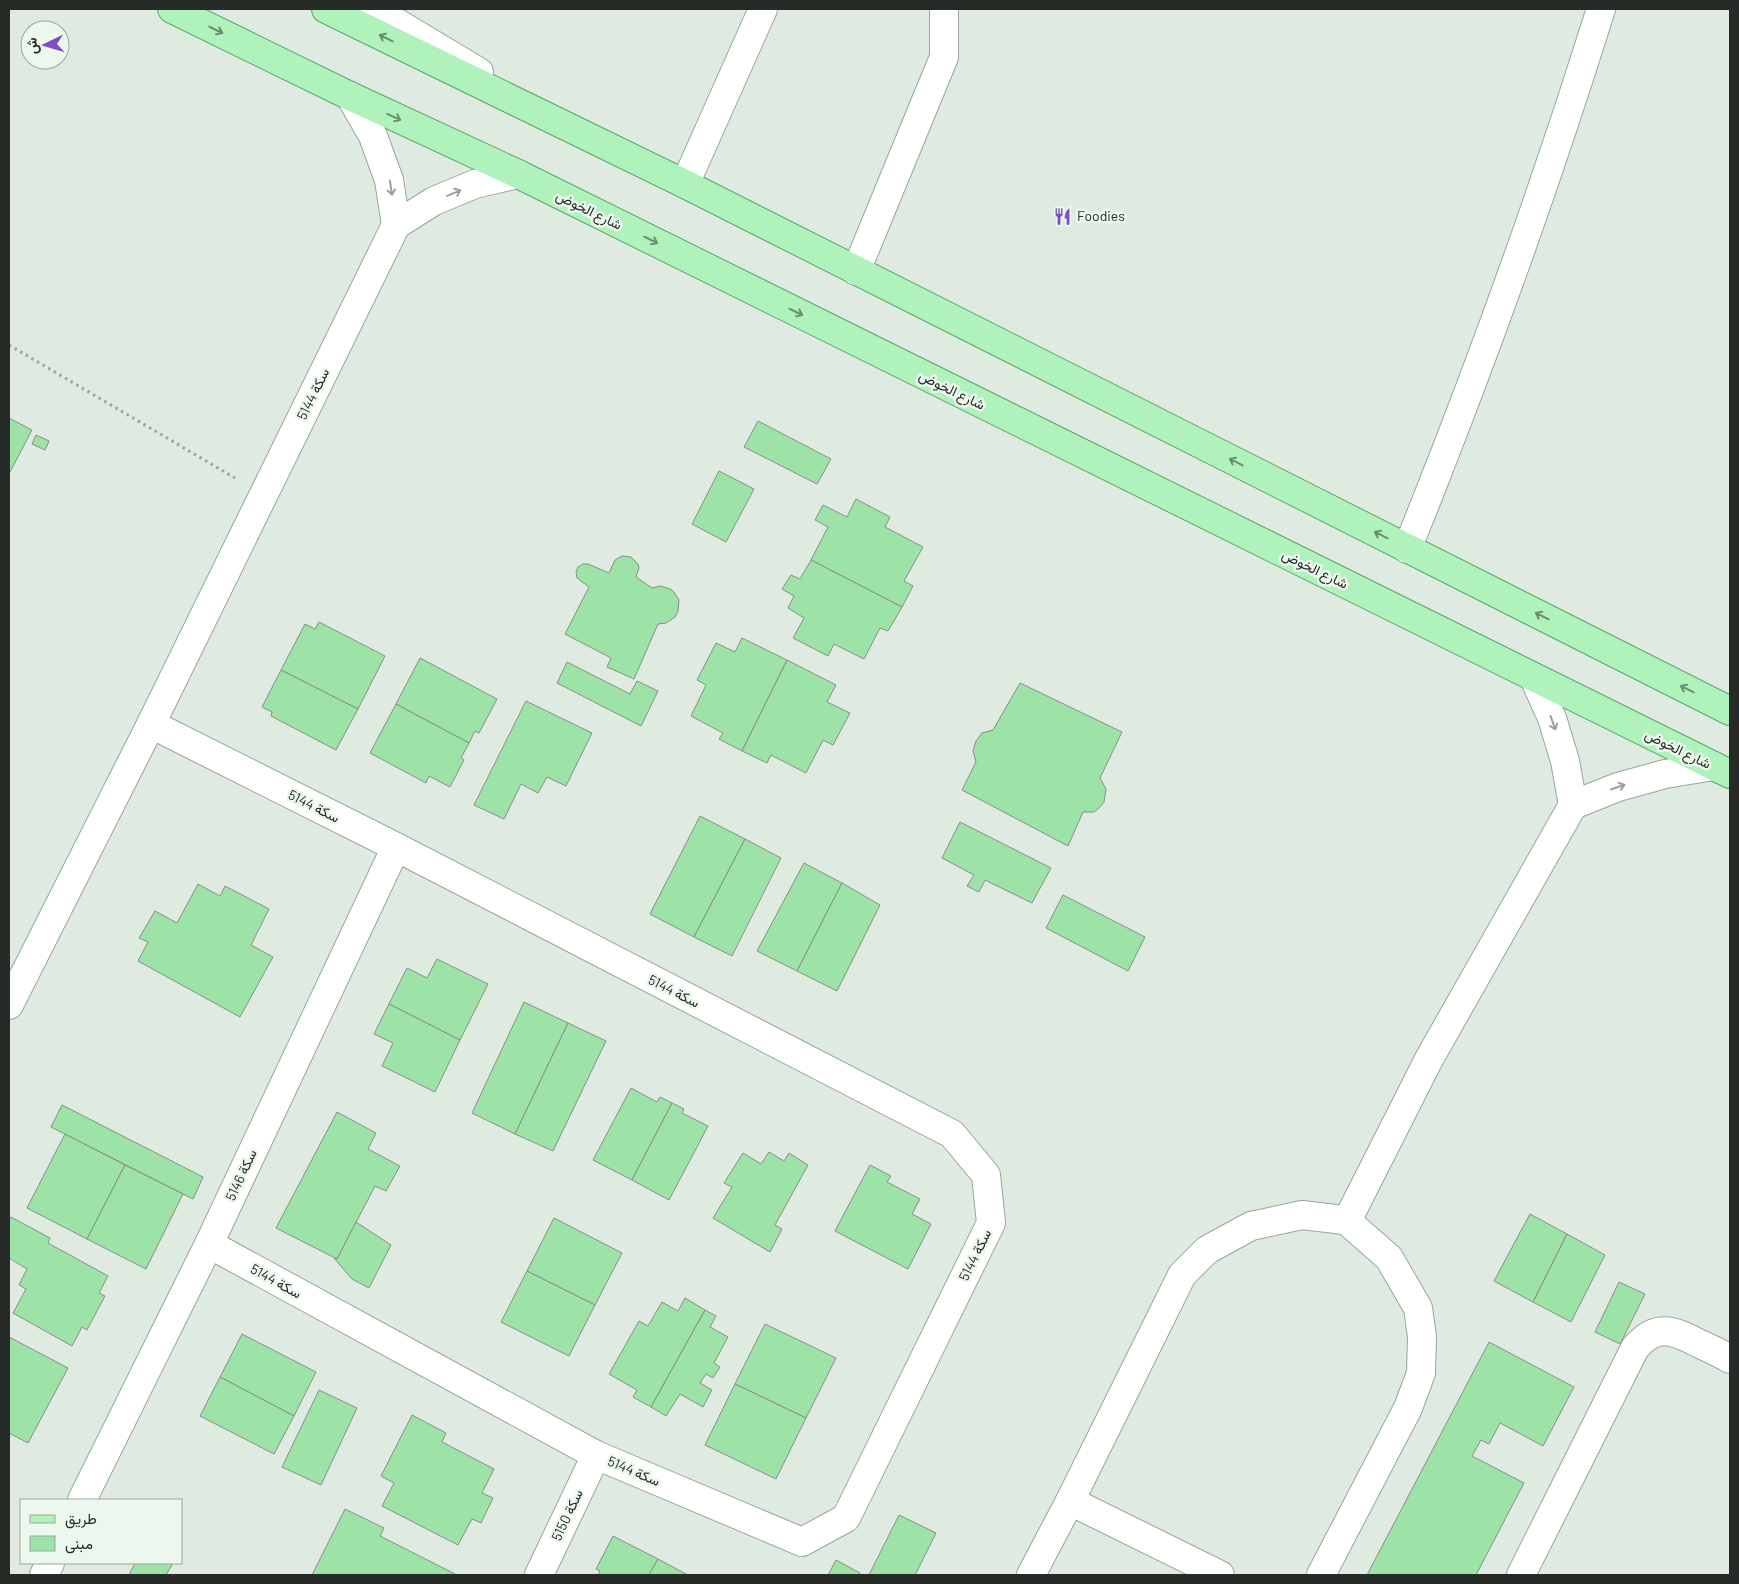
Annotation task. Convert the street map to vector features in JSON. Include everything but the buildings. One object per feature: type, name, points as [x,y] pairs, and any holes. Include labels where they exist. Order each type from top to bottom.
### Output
[{"type":"main road","name":"شارع الخوض","points":[[172,9],[350,96],[518,174],[1722,770]]},
{"type":"main road","points":[[326,9],[686,184],[1730,711]]},
{"type":"street","points":[[374,9],[587,136]]},
{"type":"street","points":[[686,184],[763,9]]},
{"type":"street","points":[[856,271],[944,57],[944,9]]},
{"type":"street","points":[[1407,549],[1489,338],[1569,111],[1601,9]]},
{"type":"street","points":[[350,96],[373,136],[383,162],[389,180],[396,225],[434,201],[475,184],[518,174]]},
{"type":"street","name":"سكة 5144","points":[[9,1005],[151,724],[396,225]]},
{"type":"street","points":[[1534,678],[1552,718],[1565,761],[1573,805]]},
{"type":"street","name":"سكة 5144","points":[[151,724],[396,847],[952,1134],[986,1175],[991,1223],[846,1518],[802,1542],[596,1455],[209,1244]]},
{"type":"street","points":[[1347,1221],[1429,1058],[1573,805],[1618,787],[1665,774],[1722,770]]},
{"type":"street","name":"سكة 5146","points":[[82,1499],[209,1244],[396,847]]},
{"type":"street","points":[[1031,1575],[1070,1501],[1182,1275],[1207,1250],[1251,1226],[1302,1214],[1347,1221],[1389,1258],[1418,1308],[1422,1337],[1421,1373],[1408,1408],[1320,1575]]},
{"type":"street","points":[[1521,1575],[1635,1348],[1644,1338],[1655,1332],[1673,1331],[1730,1359]]},
{"type":"street","name":"سكة 5150","points":[[539,1575],[596,1455]]},
{"type":"street","points":[[1070,1501],[1220,1575]]},
{"type":"path","points":[[9,345],[264,494]]},
{"type":"place","name":"Foodies","points":[[1063,216]]}]
